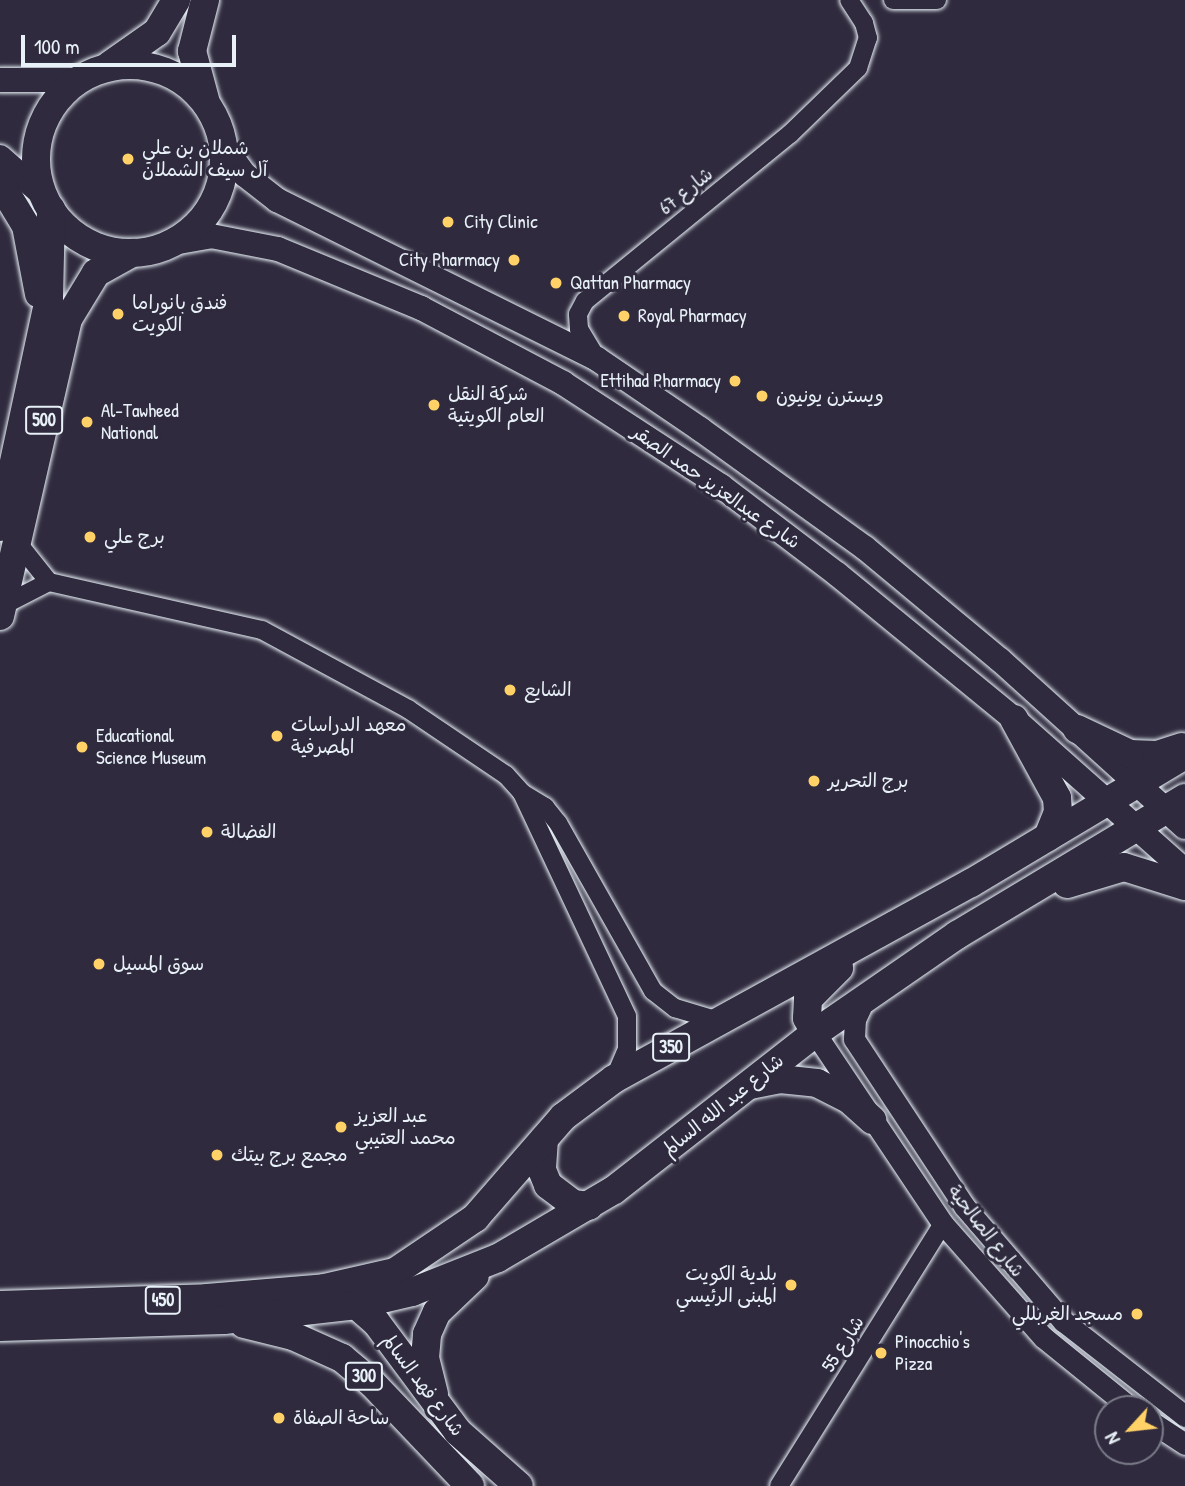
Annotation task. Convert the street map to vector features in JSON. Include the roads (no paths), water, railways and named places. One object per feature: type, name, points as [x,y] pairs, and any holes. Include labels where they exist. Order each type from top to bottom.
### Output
[{"type":"main road","points":[[47,202],[36,157],[41,130],[58,98],[157,32],[176,0]]},
{"type":"main road","points":[[0,157],[81,239],[103,249],[132,253],[173,243],[203,219],[216,196],[223,145],[207,106],[192,51],[205,0]]},
{"type":"main road","points":[[0,79],[90,75],[131,65],[153,68],[189,86],[207,106]]},
{"type":"main road","name":"شارع عبدالعزيز حمد الصقر","points":[[223,145],[245,175],[277,200],[597,359],[865,548],[1164,803]]},
{"type":"main road","points":[[0,183],[20,213],[33,253],[40,349]]},
{"type":"main road","name":"500","points":[[1,611],[9,534],[53,266],[47,202]]},
{"type":"main road","name":"شارع عبدالعزيز حمد الصقر","points":[[173,243],[211,236],[278,248],[421,308],[563,383],[721,485],[1014,719],[1185,871]]},
{"type":"main road","name":"500","points":[[9,534],[72,307],[96,273],[132,253]]},
{"type":"main road","points":[[1014,719],[1057,798],[1058,812],[1048,837]]},
{"type":"main road","points":[[1077,729],[1130,754],[1157,755],[1185,746]]},
{"type":"main road","name":"شارع عبد الله السالم","points":[[1164,803],[1185,755]]},
{"type":"main road","points":[[1164,803],[1185,773]]},
{"type":"main road","name":"شارع عبد الله السالم","points":[[325,1288],[395,1272],[451,1238],[563,1117],[614,1079],[971,883],[1048,837],[1164,803]]},
{"type":"main road","name":"شارع عبد الله السالم","points":[[224,1320],[357,1305],[412,1292],[498,1258],[589,1206],[670,1149],[744,1087],[815,1033],[975,925],[1012,906],[1122,814],[1164,803]]},
{"type":"main road","points":[[975,925],[989,903],[1011,885],[1122,814]]},
{"type":"main road","points":[[1012,906],[1120,867],[1185,886]]},
{"type":"main road","points":[[815,1033],[806,1008],[812,990],[869,947],[971,883]]},
{"type":"main road","points":[[744,1087],[780,1079],[817,1083],[850,1100],[872,1120]]},
{"type":"main road","points":[[544,1139],[542,1170],[548,1185],[566,1200],[589,1206]]},
{"type":"main road","points":[[442,1413],[425,1358],[431,1322],[460,1287],[498,1258]]},
{"type":"main road","name":"شارع فهد السالم","points":[[325,1288],[357,1305],[471,1447],[519,1486]]},
{"type":"main road","name":"450","points":[[0,1305],[325,1288]]},
{"type":"main road","name":"شارع فهد السالم","points":[[224,1320],[312,1343],[342,1358],[372,1383],[470,1486]]},
{"type":"main road","name":"450","points":[[0,1327],[224,1320]]},
{"type":"main road","points":[[372,1383],[370,1366],[377,1356],[387,1352],[403,1359]]},
{"type":"street","name":"شارع 67","points":[[597,359],[579,329],[578,314],[585,301],[790,134],[858,68],[867,38],[864,23],[849,0]]},
{"type":"street","points":[[892,0],[937,0]]},
{"type":"street","points":[[9,534],[48,582],[262,630],[408,709],[506,775],[522,793],[616,989],[629,1032],[622,1065],[614,1079]]},
{"type":"street","points":[[1,611],[48,582]]},
{"type":"street","points":[[522,793],[545,807],[558,823],[645,977],[663,1001],[719,1021]]},
{"type":"street","points":[[616,989],[633,993],[645,977]]},
{"type":"street","name":"شارع الصالحية","points":[[864,1000],[855,1018],[854,1039],[865,1060],[964,1206],[1032,1290],[1102,1355],[1185,1416]]},
{"type":"street","name":"شارع الصالحية","points":[[815,1033],[943,1224],[1043,1337],[1115,1395]]},
{"type":"street","points":[[943,1224],[965,1222],[1032,1290]]},
{"type":"street","name":"شارع 55","points":[[779,1486],[943,1224]]},
{"type":"street","points":[[1164,1431],[1185,1444]]},
{"type":"place","name":"شملان بن علي آل سيف الشملان","points":[[128,159]]},
{"type":"place","name":"City Clinic","points":[[448,222]]},
{"type":"place","name":"City Pharmacy","points":[[514,260]]},
{"type":"place","name":"Qattan Pharmacy","points":[[556,283]]},
{"type":"place","name":"فندق بانوراما الكويت","points":[[118,314]]},
{"type":"place","name":"Royal Pharmacy","points":[[624,316]]},
{"type":"place","name":"Ettihad Pharmacy","points":[[735,381]]},
{"type":"place","name":"ويسترن يونيون","points":[[762,396]]},
{"type":"place","name":"شركة النقل العام الكويتية","points":[[434,405]]},
{"type":"place","name":"Al-Tawheed National","points":[[87,422]]},
{"type":"place","name":"برج علي","points":[[90,537]]},
{"type":"place","name":"الشايع","points":[[510,690]]},
{"type":"place","name":"معهد الدراسات المصرفية","points":[[277,736]]},
{"type":"place","name":"Educational Science Museum","points":[[82,747]]},
{"type":"place","name":"برج التحرير","points":[[814,781]]},
{"type":"place","name":"الفضالة","points":[[207,832]]},
{"type":"place","name":"سوق المسيل","points":[[99,964]]},
{"type":"place","name":"عبد العزيز محمد العتيبي","points":[[341,1127]]},
{"type":"place","name":"مجمع برج بيتك","points":[[217,1155]]},
{"type":"place","name":"بلدية الكويت المبنى الرئيسي","points":[[791,1285]]},
{"type":"place","name":"مسجد الغربللي","points":[[1137,1314]]},
{"type":"place","name":"Pinocchio's Pizza","points":[[881,1353]]},
{"type":"place","name":"ساحة الصفاة","points":[[279,1418]]}]
